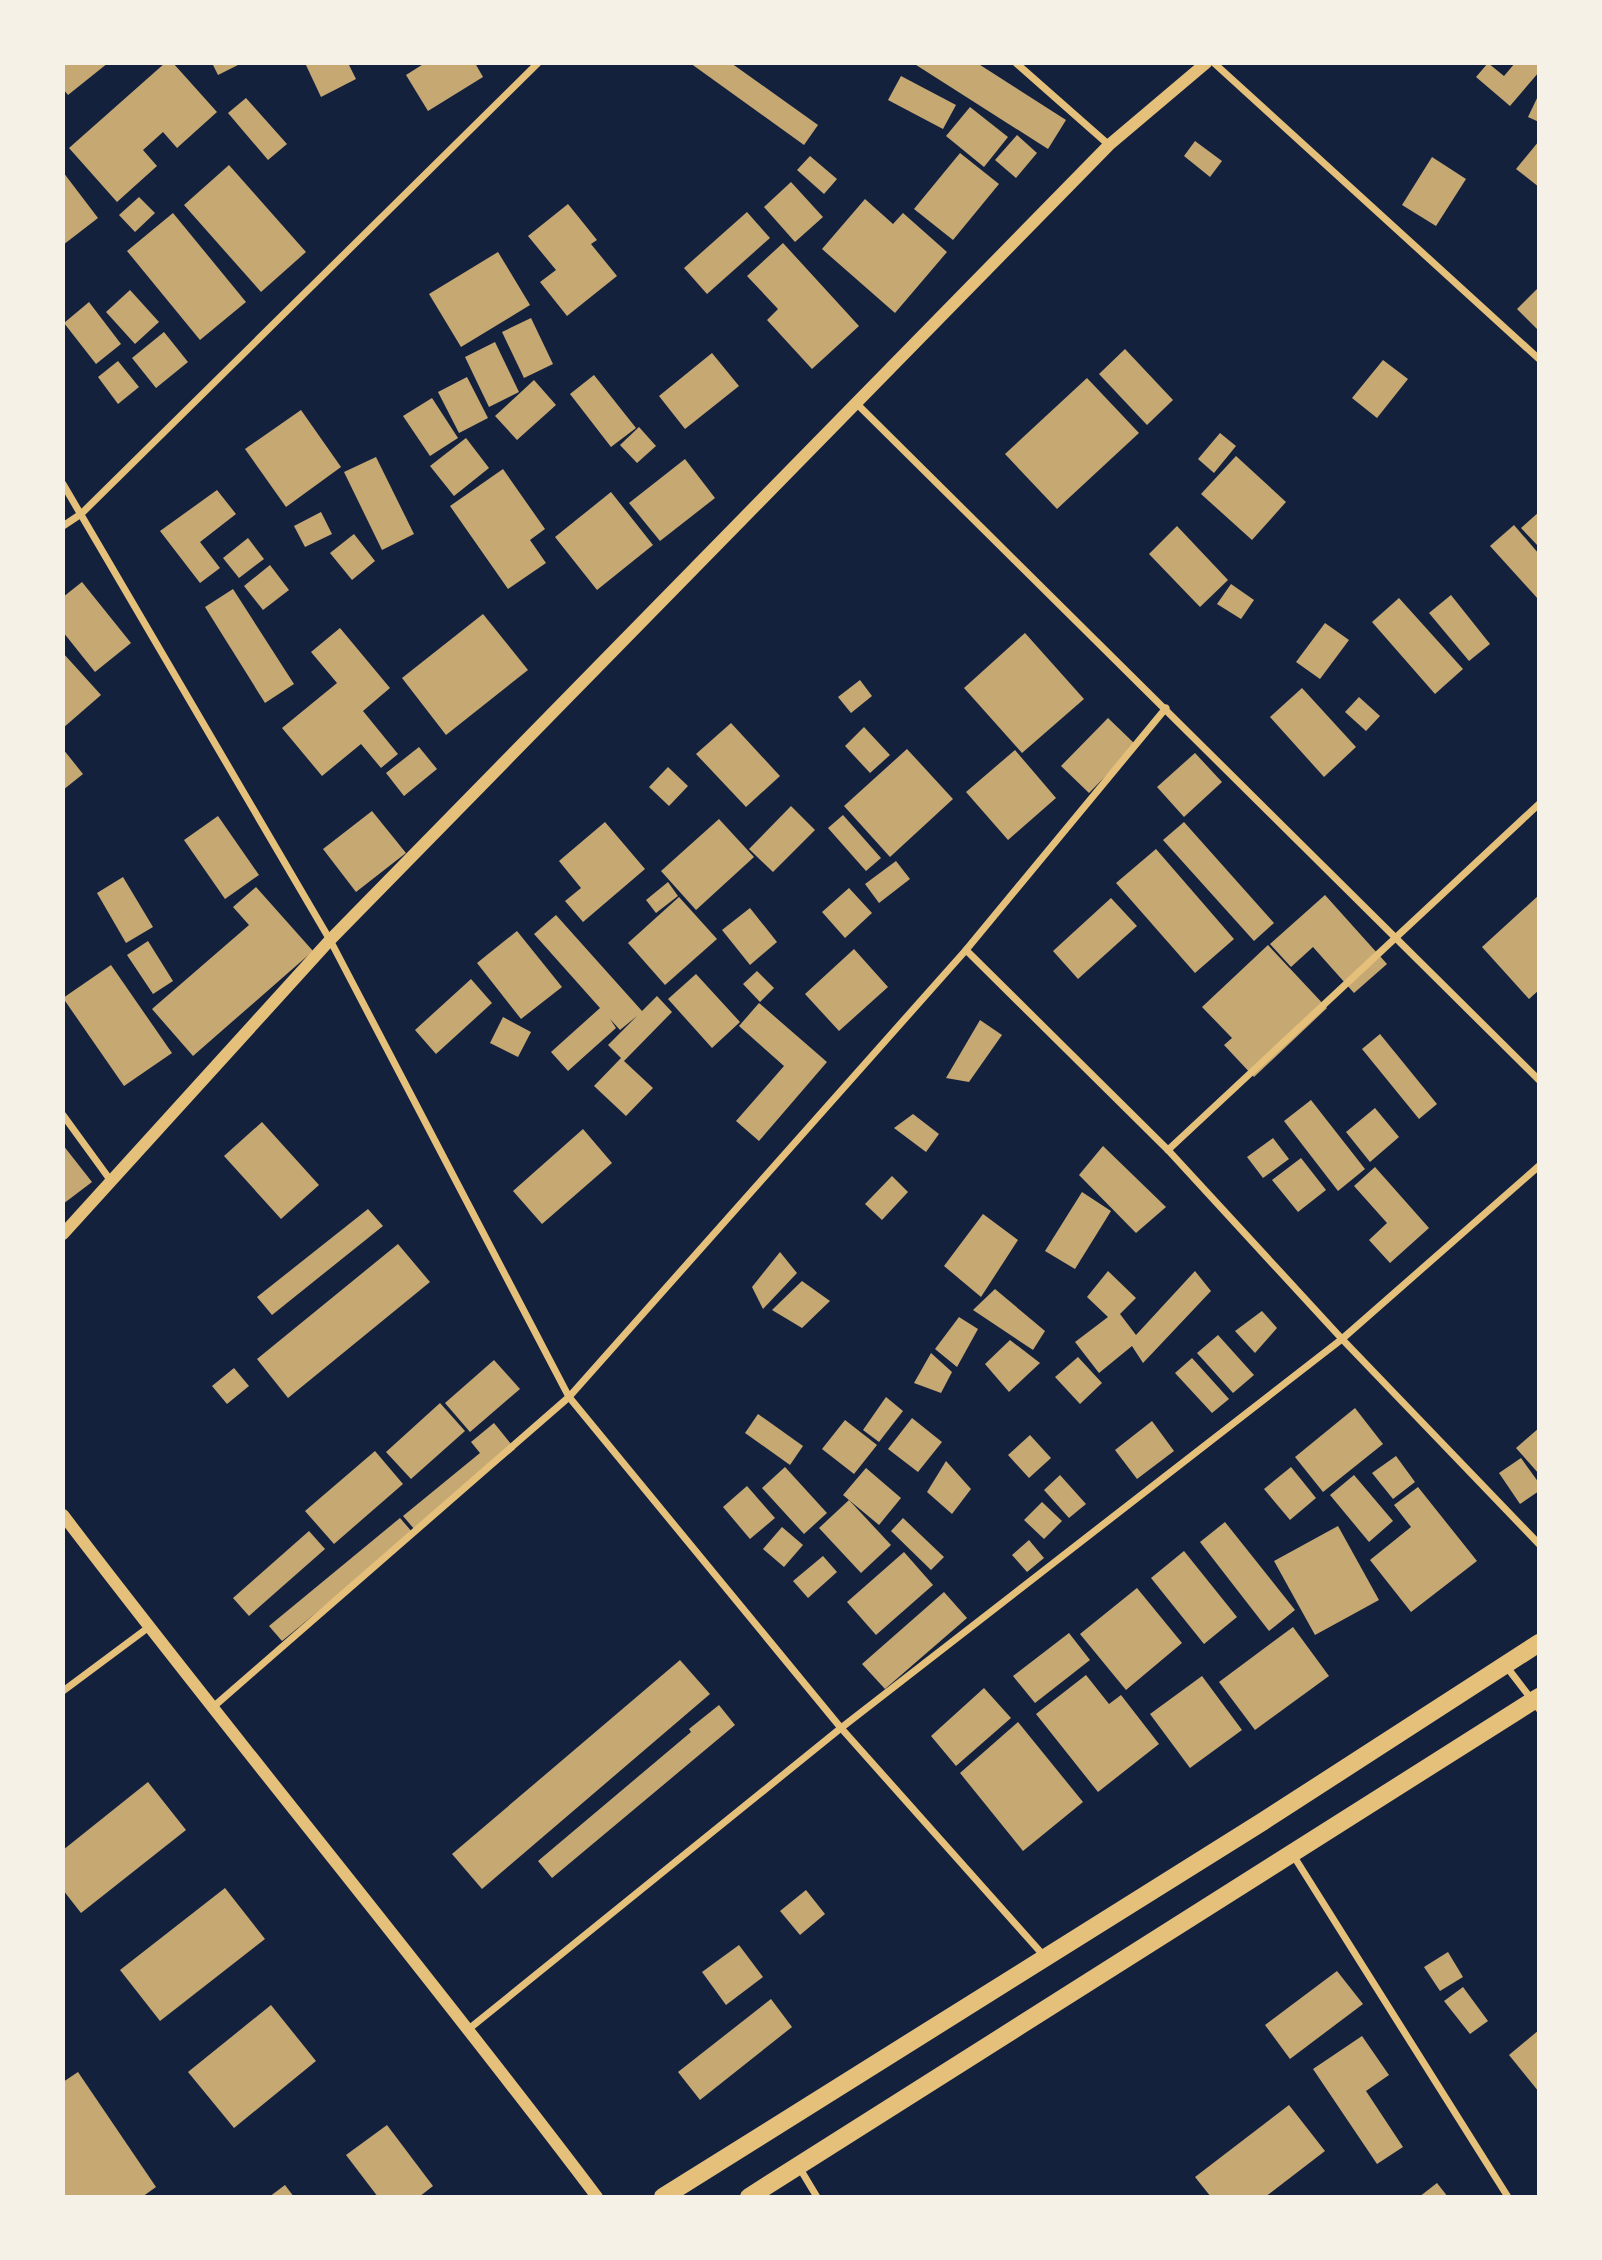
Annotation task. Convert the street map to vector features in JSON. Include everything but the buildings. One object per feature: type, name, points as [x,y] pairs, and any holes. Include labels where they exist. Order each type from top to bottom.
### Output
[{"type":"main road","points":[[663,2197],[1539,1643]]},
{"type":"main road","points":[[748,2197],[1291,1852],[1537,1702]]},
{"type":"street","points":[[63,526],[81,514],[538,63]]},
{"type":"street","points":[[1016,63],[1109,145]]},
{"type":"street","points":[[63,1234],[330,940],[1109,145],[1206,63]]},
{"type":"street","points":[[1214,63],[1539,359]]},
{"type":"street","points":[[856,403],[1397,936],[1539,1080]]},
{"type":"street","points":[[63,484],[330,940],[569,1397],[841,1728],[1045,1957]]},
{"type":"street","points":[[212,1709],[569,1397],[966,950],[1166,708]]},
{"type":"street","points":[[1168,1150],[1539,804]]},
{"type":"street","points":[[966,950],[1168,1150],[1342,1339],[1539,1544]]},
{"type":"street","points":[[63,1115],[111,1181]]},
{"type":"street","points":[[470,2028],[841,1728],[1342,1339],[1539,1166]]},
{"type":"street","points":[[63,1515],[212,1709],[470,2028],[597,2197]]},
{"type":"street","points":[[63,1691],[149,1628]]},
{"type":"street","points":[[1506,1666],[1537,1702]]},
{"type":"street","points":[[1291,1852],[1508,2197]]},
{"type":"street","points":[[799,2166],[817,2197]]}]
